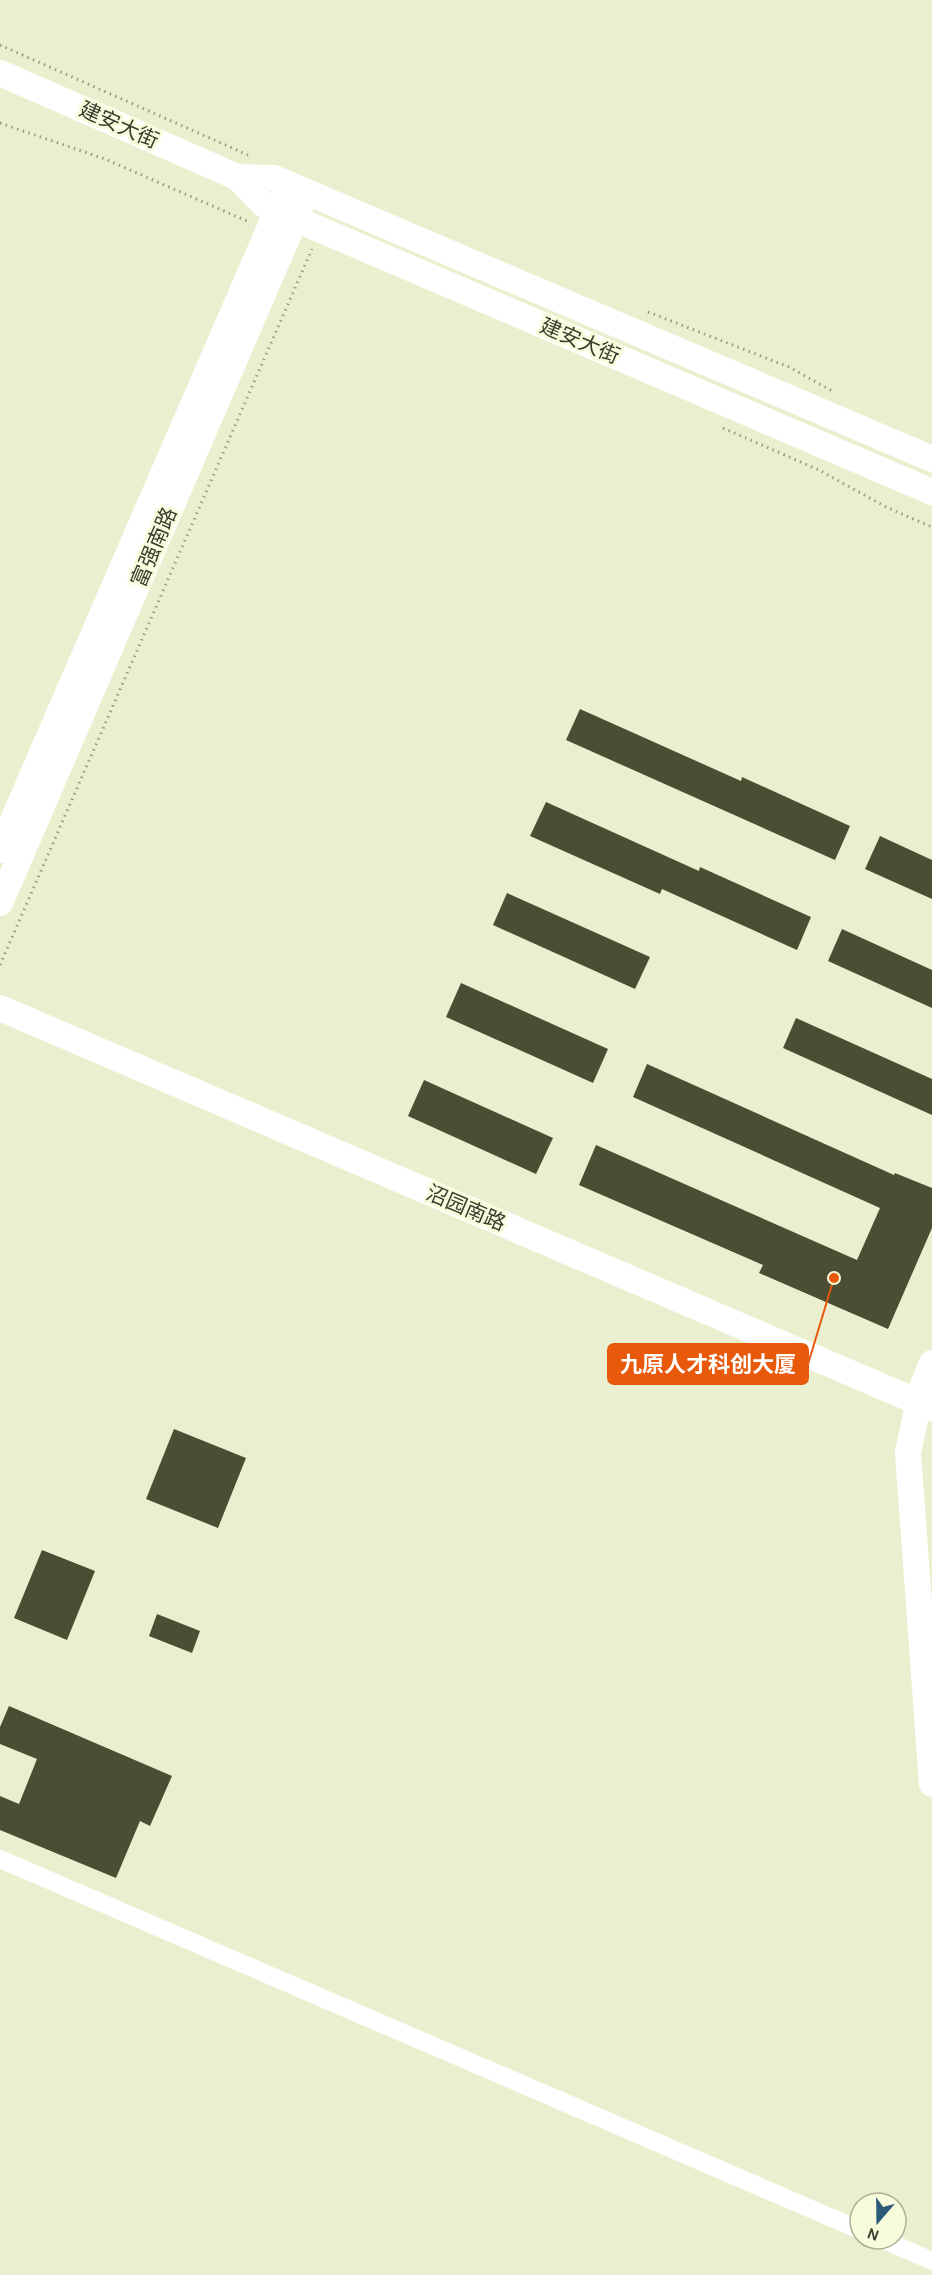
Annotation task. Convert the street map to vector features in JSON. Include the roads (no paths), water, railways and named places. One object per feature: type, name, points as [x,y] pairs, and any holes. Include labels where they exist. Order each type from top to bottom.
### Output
[{"type":"main road","name":"建安大街","points":[[0,73],[237,177],[274,178],[932,459]]},
{"type":"main road","name":"建安大街","points":[[237,177],[263,204],[932,492]]},
{"type":"main road","name":"富强南路","points":[[0,903],[298,188]]},
{"type":"main road","name":"富强南路","points":[[0,850],[287,214]]},
{"type":"main road","name":"沼园南路","points":[[0,1008],[925,1405]]},
{"type":"main road","points":[[932,1363],[921,1390],[925,1405],[908,1453],[932,1784]]},
{"type":"street","points":[[0,1859],[848,2225]]},
{"type":"street","points":[[908,2250],[932,2261]]},
{"type":"place","name":"九原人才科创大厦","points":[[834,1278]]}]
